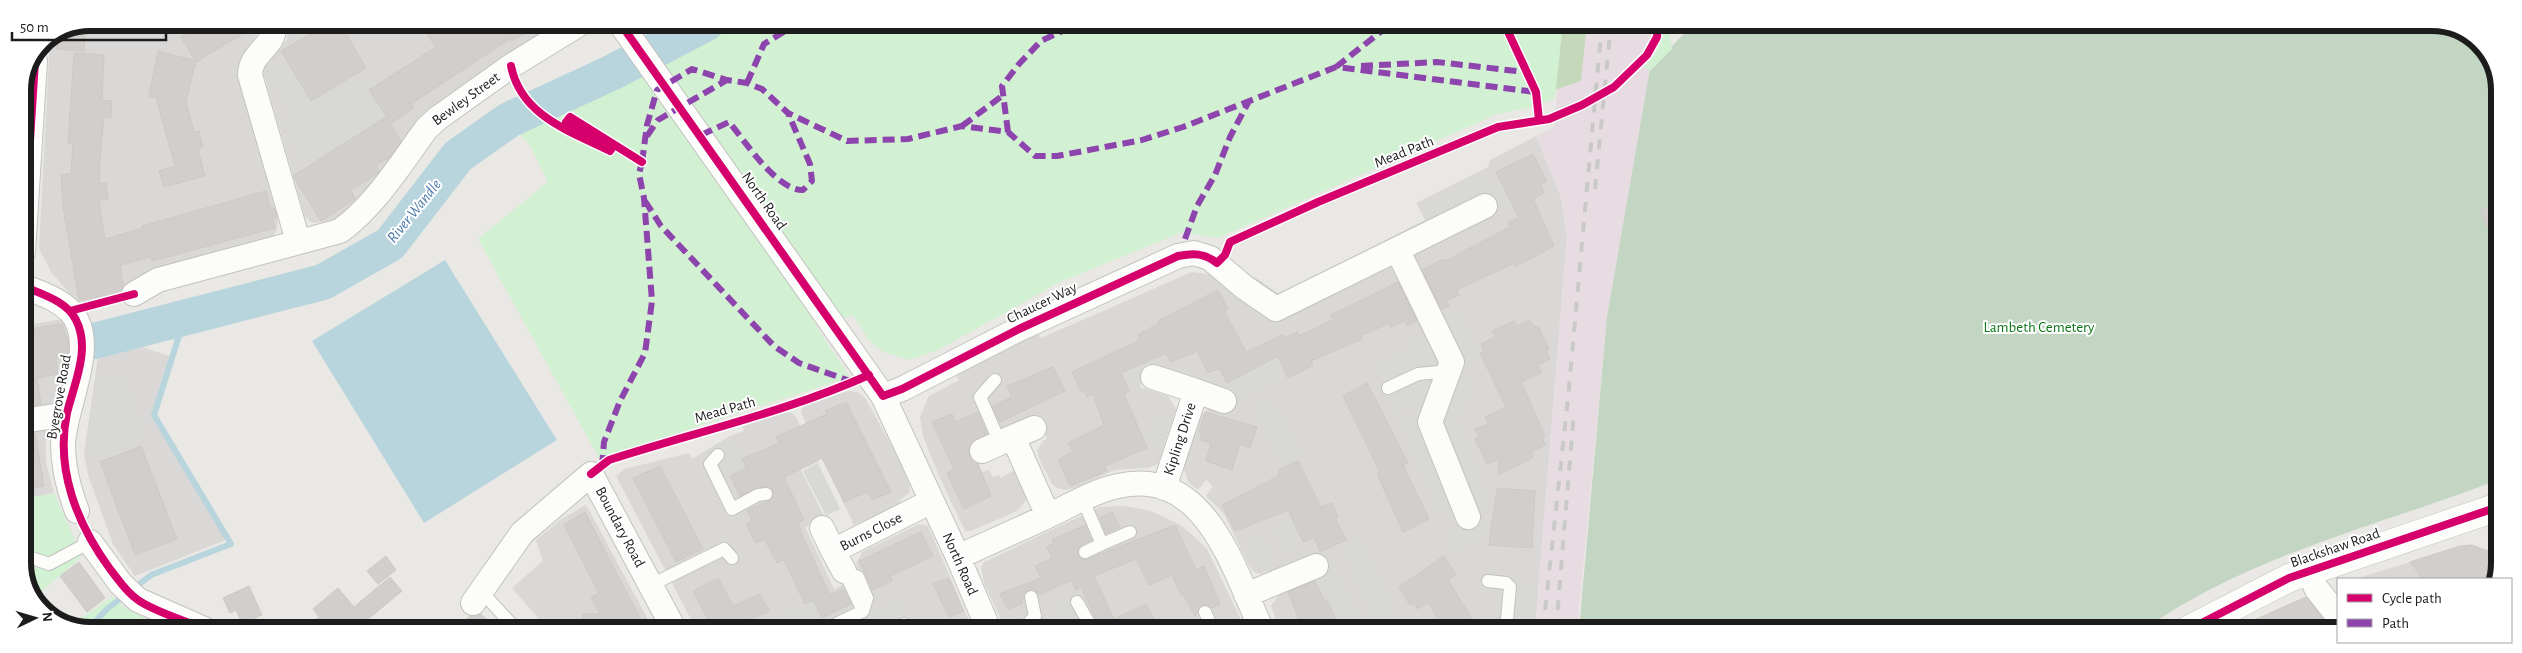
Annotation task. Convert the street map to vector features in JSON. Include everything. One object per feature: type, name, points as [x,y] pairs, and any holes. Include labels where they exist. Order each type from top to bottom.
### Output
[{"type":"street","points":[[274,31],[272,38],[253,60],[250,75],[298,241]]},
{"type":"street","name":"Bewley Street","points":[[134,294],[158,280],[340,231],[352,222],[381,189],[427,128],[438,118],[511,66],[568,31]]},
{"type":"street","name":"North Road","points":[[626,31],[883,396],[958,557],[986,622]]},
{"type":"street","points":[[31,125],[34,73]]},
{"type":"street","name":"Chaucer Way","points":[[883,396],[902,389],[1019,329],[1178,256],[1194,253],[1210,258],[1244,288],[1276,309],[1398,251],[1485,206]]},
{"type":"street","points":[[1398,251],[1452,362],[1430,422],[1468,517]]},
{"type":"street","name":"Byegrove Road","points":[[31,290],[61,304],[70,311],[78,324],[82,351],[67,414],[63,444],[65,470],[77,511]]},
{"type":"street","points":[[1153,377],[1196,391]]},
{"type":"street","name":"Kipling Drive","points":[[1164,488],[1196,391],[1224,401]]},
{"type":"street","points":[[31,421],[67,414]]},
{"type":"street","points":[[1034,428],[998,444],[1048,516]]},
{"type":"street","name":"Boundary Road","points":[[477,597],[522,533],[591,474],[670,622]]},
{"type":"street","name":"Kipling Drive","points":[[958,557],[1119,485],[1140,484],[1164,488],[1188,499],[1208,518],[1258,622]]},
{"type":"street","name":"Burns Close","points":[[822,528],[839,561],[932,501]]},
{"type":"street","name":"Blackshaw Road","points":[[2203,622],[2262,590],[2309,570],[2491,509]]},
{"type":"street","points":[[90,542],[121,584],[138,600],[188,622]]},
{"type":"street","points":[[1246,595],[1316,566]]},
{"type":"street","points":[[2309,570],[2316,588],[2337,615]]},
{"type":"lane","points":[[1388,388],[1418,374],[1449,371]]},
{"type":"lane","points":[[995,380],[980,397],[998,444]]},
{"type":"lane","points":[[718,455],[710,464],[732,509],[758,495],[766,494]]},
{"type":"lane","points":[[1083,500],[1102,544]]},
{"type":"lane","points":[[1085,552],[1130,532]]},
{"type":"lane","points":[[31,558],[49,564],[90,542]]},
{"type":"lane","points":[[651,585],[724,549],[732,558]]},
{"type":"lane","points":[[839,561],[858,577],[867,598],[863,611],[840,622]]},
{"type":"lane","points":[[1488,581],[1506,583],[1510,586],[1507,622]]},
{"type":"lane","points":[[477,597],[507,622]]},
{"type":"lane","points":[[1030,622],[1035,616],[1031,597]]},
{"type":"lane","points":[[1078,602],[1089,622]]},
{"type":"lane","points":[[1205,612],[1209,622]]},
{"type":"shaded area","points":[[90,31],[259,31],[240,59],[237,74],[278,220],[277,230],[273,236],[252,247],[128,293],[83,304],[70,294],[51,272],[39,249],[50,48],[57,41],[79,32]]},
{"type":"shaded area","points":[[288,31],[559,31],[523,53],[347,217],[316,223],[311,222],[305,217],[263,70],[287,39]]},
{"type":"shaded area","points":[[1562,31],[1653,31],[1652,40],[1635,62],[1650,71],[1607,317],[1578,622],[1536,622],[1567,236],[1561,197],[1536,136],[1554,127]]},
{"type":"shaded area","points":[[287,61],[311,101],[355,75],[363,88],[373,82],[379,92],[373,96],[387,117],[308,164],[283,122],[294,115],[269,71]]},
{"type":"shaded area","points":[[1536,136],[1561,197],[1567,236],[1536,622],[1277,622],[1271,606],[1278,596],[1267,571],[1261,574],[1254,572],[1249,566],[1224,514],[1206,496],[1213,486],[1206,480],[1198,490],[1188,482],[1185,471],[1179,469],[1199,418],[1209,408],[1226,412],[1233,390],[1147,364],[1140,387],[1168,396],[1176,409],[1158,464],[1147,468],[1115,470],[1074,488],[1065,490],[1057,488],[1052,484],[1040,461],[1037,450],[1043,441],[1047,439],[1037,419],[972,455],[974,461],[977,460],[982,472],[989,470],[993,477],[999,475],[1000,478],[1015,470],[1027,497],[1017,511],[971,531],[965,531],[939,476],[923,436],[920,417],[929,396],[959,380],[956,376],[1038,332],[1041,338],[1192,272],[1209,274],[1231,291],[1244,287],[1255,277],[1279,294],[1425,220],[1416,203],[1488,167],[1490,160]]},
{"type":"shaded area","points":[[1481,176],[1487,188],[1467,197],[1469,201],[1431,220],[1422,206],[1462,188],[1461,185]]},
{"type":"shaded area","points":[[1499,183],[1509,203],[1498,208],[1487,188]]},
{"type":"shaded area","points":[[1456,314],[1478,357],[1464,364],[1442,321]]},
{"type":"shaded area","points":[[69,318],[76,357],[71,376],[56,407],[46,409],[46,463],[54,493],[31,497],[31,325]]},
{"type":"shaded area","points":[[1424,336],[1435,359],[1422,365],[1410,343]]},
{"type":"shaded area","points":[[143,347],[172,357],[154,415],[228,539],[135,576],[113,544],[88,475],[84,453],[98,357]]},
{"type":"shaded area","points":[[1412,350],[1417,364],[1384,380],[1378,366]]},
{"type":"shaded area","points":[[1133,359],[1146,364],[1139,386],[1126,381]]},
{"type":"shaded area","points":[[1272,363],[1279,375],[1238,397],[1230,384]]},
{"type":"shaded area","points":[[124,375],[145,439],[95,458],[95,412],[103,377]]},
{"type":"shaded area","points":[[1457,376],[1471,380],[1460,416],[1446,412]]},
{"type":"shaded area","points":[[1419,383],[1426,397],[1396,410],[1391,396]]},
{"type":"shaded area","points":[[848,391],[858,392],[865,398],[899,459],[910,486],[909,493],[899,501],[901,505],[854,525],[801,413],[802,408],[808,405]]},
{"type":"shaded area","points":[[1271,403],[1301,456],[1286,464],[1255,410]]},
{"type":"shaded area","points":[[784,412],[792,413],[796,417],[818,462],[801,470],[825,518],[805,527],[834,589],[859,577],[856,563],[862,552],[919,524],[928,526],[970,622],[692,622],[616,476],[625,469],[689,453],[692,459],[730,436],[744,431],[742,425]]},
{"type":"shaded area","points":[[1155,418],[1170,423],[1162,447],[1147,442]]},
{"type":"shaded area","points":[[1417,418],[1454,508],[1441,513],[1403,423]]},
{"type":"shaded area","points":[[1456,422],[1490,508],[1477,513],[1442,427]]},
{"type":"shaded area","points":[[732,441],[745,468],[730,476],[716,448]]},
{"type":"shaded area","points":[[818,463],[840,509],[826,516],[803,471]]},
{"type":"shaded area","points":[[586,505],[649,622],[535,622],[539,619],[512,588],[543,561],[536,540],[560,520]]},
{"type":"shaded area","points":[[1123,506],[1148,510],[1179,524],[1207,549],[1242,622],[1002,622],[984,583],[981,567],[984,562],[1100,507]]},
{"type":"shaded area","points":[[1478,518],[1485,535],[1454,547],[1447,531]]},
{"type":"shaded area","points":[[1291,523],[1300,544],[1287,550],[1277,529]]},
{"type":"shaded area","points":[[1261,537],[1271,560],[1257,566],[1247,543]]},
{"type":"shaded area","points":[[1357,539],[1391,609],[1377,616],[1343,545]]},
{"type":"shaded area","points":[[2410,562],[2422,578],[2358,578]]},
{"type":"shaded area","points":[[1332,565],[1359,618],[1351,622],[1344,622],[1318,571]]},
{"type":"shaded area","points":[[1518,589],[1538,592],[1535,622],[1514,622]]},
{"type":"shaded area","points":[[815,602],[822,618],[813,622],[776,621]]},
{"type":"shaded area","points":[[898,602],[904,615],[890,622],[874,622],[871,615]]},
{"type":"shaded area","points":[[1070,603],[1079,622],[1061,622],[1055,610]]},
{"type":"shaded area","points":[[1198,618],[1200,622],[1189,622]]},
{"type":"green space","points":[[692,31],[1562,31],[1555,98],[1537,106],[1497,114],[1218,238],[1183,232],[1060,282],[938,350],[909,360],[884,352],[870,342],[853,315],[816,327],[850,377],[599,458],[478,239],[548,182],[530,146],[509,120],[611,73]]},
{"type":"green space","points":[[1520,31],[1586,31],[1581,81],[1546,93]]},
{"type":"green space","points":[[1653,31],[1669,31],[1672,49],[1650,71],[1635,62],[1651,40]]},
{"type":"green space","name":"Lambeth Cemetery","points":[[1686,31],[2432,31],[2443,32],[2461,39],[2468,43],[2481,57],[2489,75],[2491,86],[2491,483],[2315,544],[2270,562],[2226,581],[2156,622],[1580,622],[1607,317],[1650,69]]},
{"type":"green space","points":[[54,493],[82,556],[40,593],[31,567],[31,497]]},
{"type":"green space","points":[[113,597],[123,607],[153,622],[90,622],[77,620]]},
{"type":"water","points":[[445,260],[557,440],[424,523],[312,341]]},
{"type":"building","points":[[85,31],[84,51],[56,49],[57,41]]},
{"type":"building","points":[[191,31],[247,31],[196,62],[181,37]]},
{"type":"building","points":[[315,31],[345,31],[366,68],[311,101],[281,51]]},
{"type":"building","points":[[425,31],[528,31],[512,41],[510,39],[411,104],[414,108],[391,123],[369,90],[436,47]]},
{"type":"building","points":[[158,51],[196,61],[186,101],[194,132],[199,131],[203,147],[198,149],[205,176],[164,187],[159,171],[175,166],[156,98],[149,96]]},
{"type":"building","points":[[74,53],[104,55],[102,100],[112,101],[111,118],[104,117],[100,159],[100,184],[106,183],[108,198],[99,201],[105,239],[143,228],[142,226],[266,191],[270,207],[274,208],[277,217],[273,220],[275,228],[152,261],[150,257],[120,265],[123,286],[120,294],[79,300],[63,207],[61,174],[71,174],[73,144],[68,143]]},
{"type":"building","points":[[386,117],[401,141],[390,157],[376,165],[379,171],[377,174],[351,190],[355,199],[321,221],[293,176]]},
{"type":"building","points":[[1533,154],[1547,182],[1540,185],[1544,193],[1533,199],[1554,246],[1515,267],[1514,263],[1457,290],[1459,295],[1447,300],[1449,306],[1442,309],[1422,270],[1443,259],[1445,261],[1510,227],[1508,222],[1519,218],[1496,172]]},
{"type":"building","points":[[2491,205],[2491,236],[2480,210]]},
{"type":"building","points":[[1398,282],[1417,321],[1407,326],[1404,321],[1391,327],[1389,323],[1361,336],[1362,339],[1311,361],[1313,365],[1288,378],[1278,356],[1227,383],[1219,368],[1208,373],[1197,351],[1171,362],[1166,353],[1121,373],[1129,392],[1124,394],[1147,448],[1105,466],[1107,471],[1070,486],[1058,460],[1073,452],[1068,443],[1104,425],[1093,394],[1087,397],[1084,390],[1081,392],[1072,372],[1140,340],[1138,335],[1159,323],[1158,321],[1218,290],[1228,309],[1224,311],[1246,352],[1283,335],[1285,338],[1297,332],[1299,336],[1333,320],[1331,315]]},
{"type":"building","points":[[1530,320],[1534,327],[1538,326],[1549,349],[1546,351],[1550,359],[1538,365],[1541,373],[1521,382],[1545,436],[1542,437],[1545,445],[1531,452],[1533,458],[1498,475],[1499,459],[1487,464],[1475,439],[1479,437],[1475,429],[1488,424],[1485,417],[1506,407],[1480,353],[1484,351],[1481,344],[1495,337],[1492,331],[1514,321],[1516,326]]},
{"type":"building","points":[[62,324],[68,341],[67,356],[56,358],[58,374],[37,378],[41,404],[31,406],[31,329]]},
{"type":"building","points":[[1053,367],[1065,391],[1000,422],[993,406],[1012,397],[1007,386]]},
{"type":"building","points":[[1367,383],[1408,463],[1403,465],[1429,519],[1403,532],[1377,474],[1380,472],[1343,396]]},
{"type":"building","points":[[846,402],[891,492],[872,500],[867,492],[844,502],[822,458],[784,477],[804,520],[798,523],[800,531],[830,595],[843,589],[851,604],[822,618],[813,600],[805,604],[784,560],[777,563],[765,540],[756,543],[746,524],[752,521],[747,510],[771,500],[774,493],[773,490],[769,486],[757,487],[740,496],[730,476],[747,468],[742,459],[779,443],[776,437],[827,414],[825,411]]},
{"type":"building","points":[[978,412],[987,434],[971,443],[968,450],[970,457],[978,464],[991,496],[964,509],[947,473],[954,469],[932,422],[952,414],[956,422]]},
{"type":"building","points":[[1205,412],[1257,427],[1250,448],[1240,444],[1232,470],[1206,461],[1211,443],[1200,440],[1202,432],[1199,432]]},
{"type":"building","points":[[31,433],[35,433],[44,486],[31,488]]},
{"type":"building","points":[[141,446],[177,539],[135,555],[100,462]]},
{"type":"building","points":[[1298,461],[1321,507],[1332,503],[1338,517],[1335,518],[1346,540],[1320,552],[1314,537],[1303,542],[1288,510],[1235,531],[1222,505],[1280,475],[1278,470]]},
{"type":"building","points":[[660,466],[703,549],[676,562],[633,478]]},
{"type":"building","points":[[1497,488],[1535,491],[1532,548],[1489,545]]},
{"type":"building","points":[[585,512],[642,622],[582,622],[582,614],[600,614],[591,597],[599,593],[564,525]]},
{"type":"building","points":[[1112,512],[1120,527],[1106,533],[1100,518]]},
{"type":"building","points":[[1085,525],[1091,540],[1081,545],[1077,552],[1080,558],[1085,560],[1175,525],[1196,570],[1204,566],[1220,604],[1212,608],[1206,604],[1201,605],[1195,616],[1184,595],[1182,596],[1172,575],[1149,585],[1136,559],[1094,576],[1114,619],[1146,604],[1156,622],[1097,622],[1081,587],[1076,590],[1071,580],[1039,595],[1034,589],[1029,589],[1023,594],[1022,604],[1008,609],[1000,594],[1041,578],[1035,566],[1052,558],[1047,547],[1054,543],[1052,540]]},
{"type":"building","points":[[921,532],[933,556],[890,576],[892,581],[873,590],[859,561]]},
{"type":"building","points":[[2472,545],[2491,552],[2489,578],[2422,578],[2410,562],[2460,546]]},
{"type":"building","points":[[386,556],[396,570],[378,584],[367,571]]},
{"type":"building","points":[[1444,556],[1456,575],[1448,580],[1474,622],[1439,622],[1428,602],[1418,609],[1413,603],[1410,605],[1399,587]]},
{"type":"building","points":[[79,562],[105,598],[87,612],[60,576]]},
{"type":"building","points":[[390,577],[402,591],[364,622],[313,622],[319,617],[313,609],[338,588],[354,607]]},
{"type":"building","points":[[718,578],[733,606],[759,594],[770,611],[744,622],[709,622],[693,591]]},
{"type":"building","points":[[949,578],[963,611],[949,617],[933,584]]},
{"type":"building","points":[[1315,581],[1337,622],[1300,622],[1288,592]]},
{"type":"building","points":[[249,586],[262,615],[242,622],[236,610],[230,613],[223,598]]},
{"type":"building","points":[[2306,597],[2326,622],[2250,622]]},
{"type":"building","points":[[481,614],[489,622],[464,622],[470,616]]},
{"type":"waterway","name":"River Wandle","points":[[94,341],[323,282],[390,244],[458,156],[509,120],[611,73],[692,31]]},
{"type":"waterway","points":[[133,589],[151,575],[231,544],[154,415],[184,320]]},
{"type":"waterway","points":[[95,622],[107,609],[125,595]]},
{"type":"railway","points":[[1544,622],[1568,398],[1601,31]]},
{"type":"railway","points":[[1595,189],[1610,31]]},
{"type":"railway","points":[[1557,622],[1574,411]]},
{"type":"marked path","points":[[747,83],[764,44],[785,31]]},
{"type":"marked path","points":[[1008,132],[1002,86],[1019,64],[1041,41],[1062,31]]},
{"type":"marked path","points":[[1336,67],[1382,31]]},
{"type":"marked path","points":[[1361,66],[1437,62],[1525,72]]},
{"type":"marked path","points":[[642,162],[647,125],[657,90],[692,69],[727,80],[747,83],[762,89],[788,113],[847,141],[908,139],[962,126],[1008,132],[1035,156],[1057,156],[1142,140],[1183,127],[1336,67],[1536,92]]},
{"type":"marked path","points":[[647,136],[658,120],[727,80]]},
{"type":"marked path","points":[[962,126],[1002,96]]},
{"type":"marked path","points":[[1185,239],[1197,206],[1215,175],[1230,137],[1249,101]]},
{"type":"marked path","points":[[701,135],[729,122],[772,174],[793,188],[803,190],[812,181],[810,164],[788,113]]},
{"type":"marked path","points":[[602,467],[604,442],[620,401],[645,353],[652,301],[644,198],[639,174],[643,158]]},
{"type":"marked path","points":[[645,201],[661,226],[774,346],[799,363],[853,382]]},
{"type":"cycle path","name":"Mead Path","points":[[626,31],[883,396],[902,389],[1019,329],[1178,256],[1199,255],[1208,257],[1217,263],[1225,255],[1230,242],[1318,202],[1498,127],[1549,119],[1582,105],[1614,87],[1647,55],[1657,37],[1657,31]]},
{"type":"cycle path","points":[[1508,31],[1536,92],[1539,120]]},
{"type":"cycle path","points":[[511,66],[516,83],[525,98],[549,120],[610,151],[612,148],[566,122],[570,117],[642,162]]},
{"type":"cycle path","points":[[31,125],[34,73]]},
{"type":"cycle path","points":[[31,289],[60,303],[72,313],[80,331],[82,355],[67,413],[64,434],[64,455],[67,475],[79,515],[98,552],[122,585],[134,597],[153,608],[187,622]]},
{"type":"cycle path","points":[[70,311],[134,294]]},
{"type":"cycle path","name":"Mead Path","points":[[591,474],[609,460],[773,411],[869,375]]},
{"type":"cycle path","points":[[2204,622],[2289,578],[2491,509]]}]
